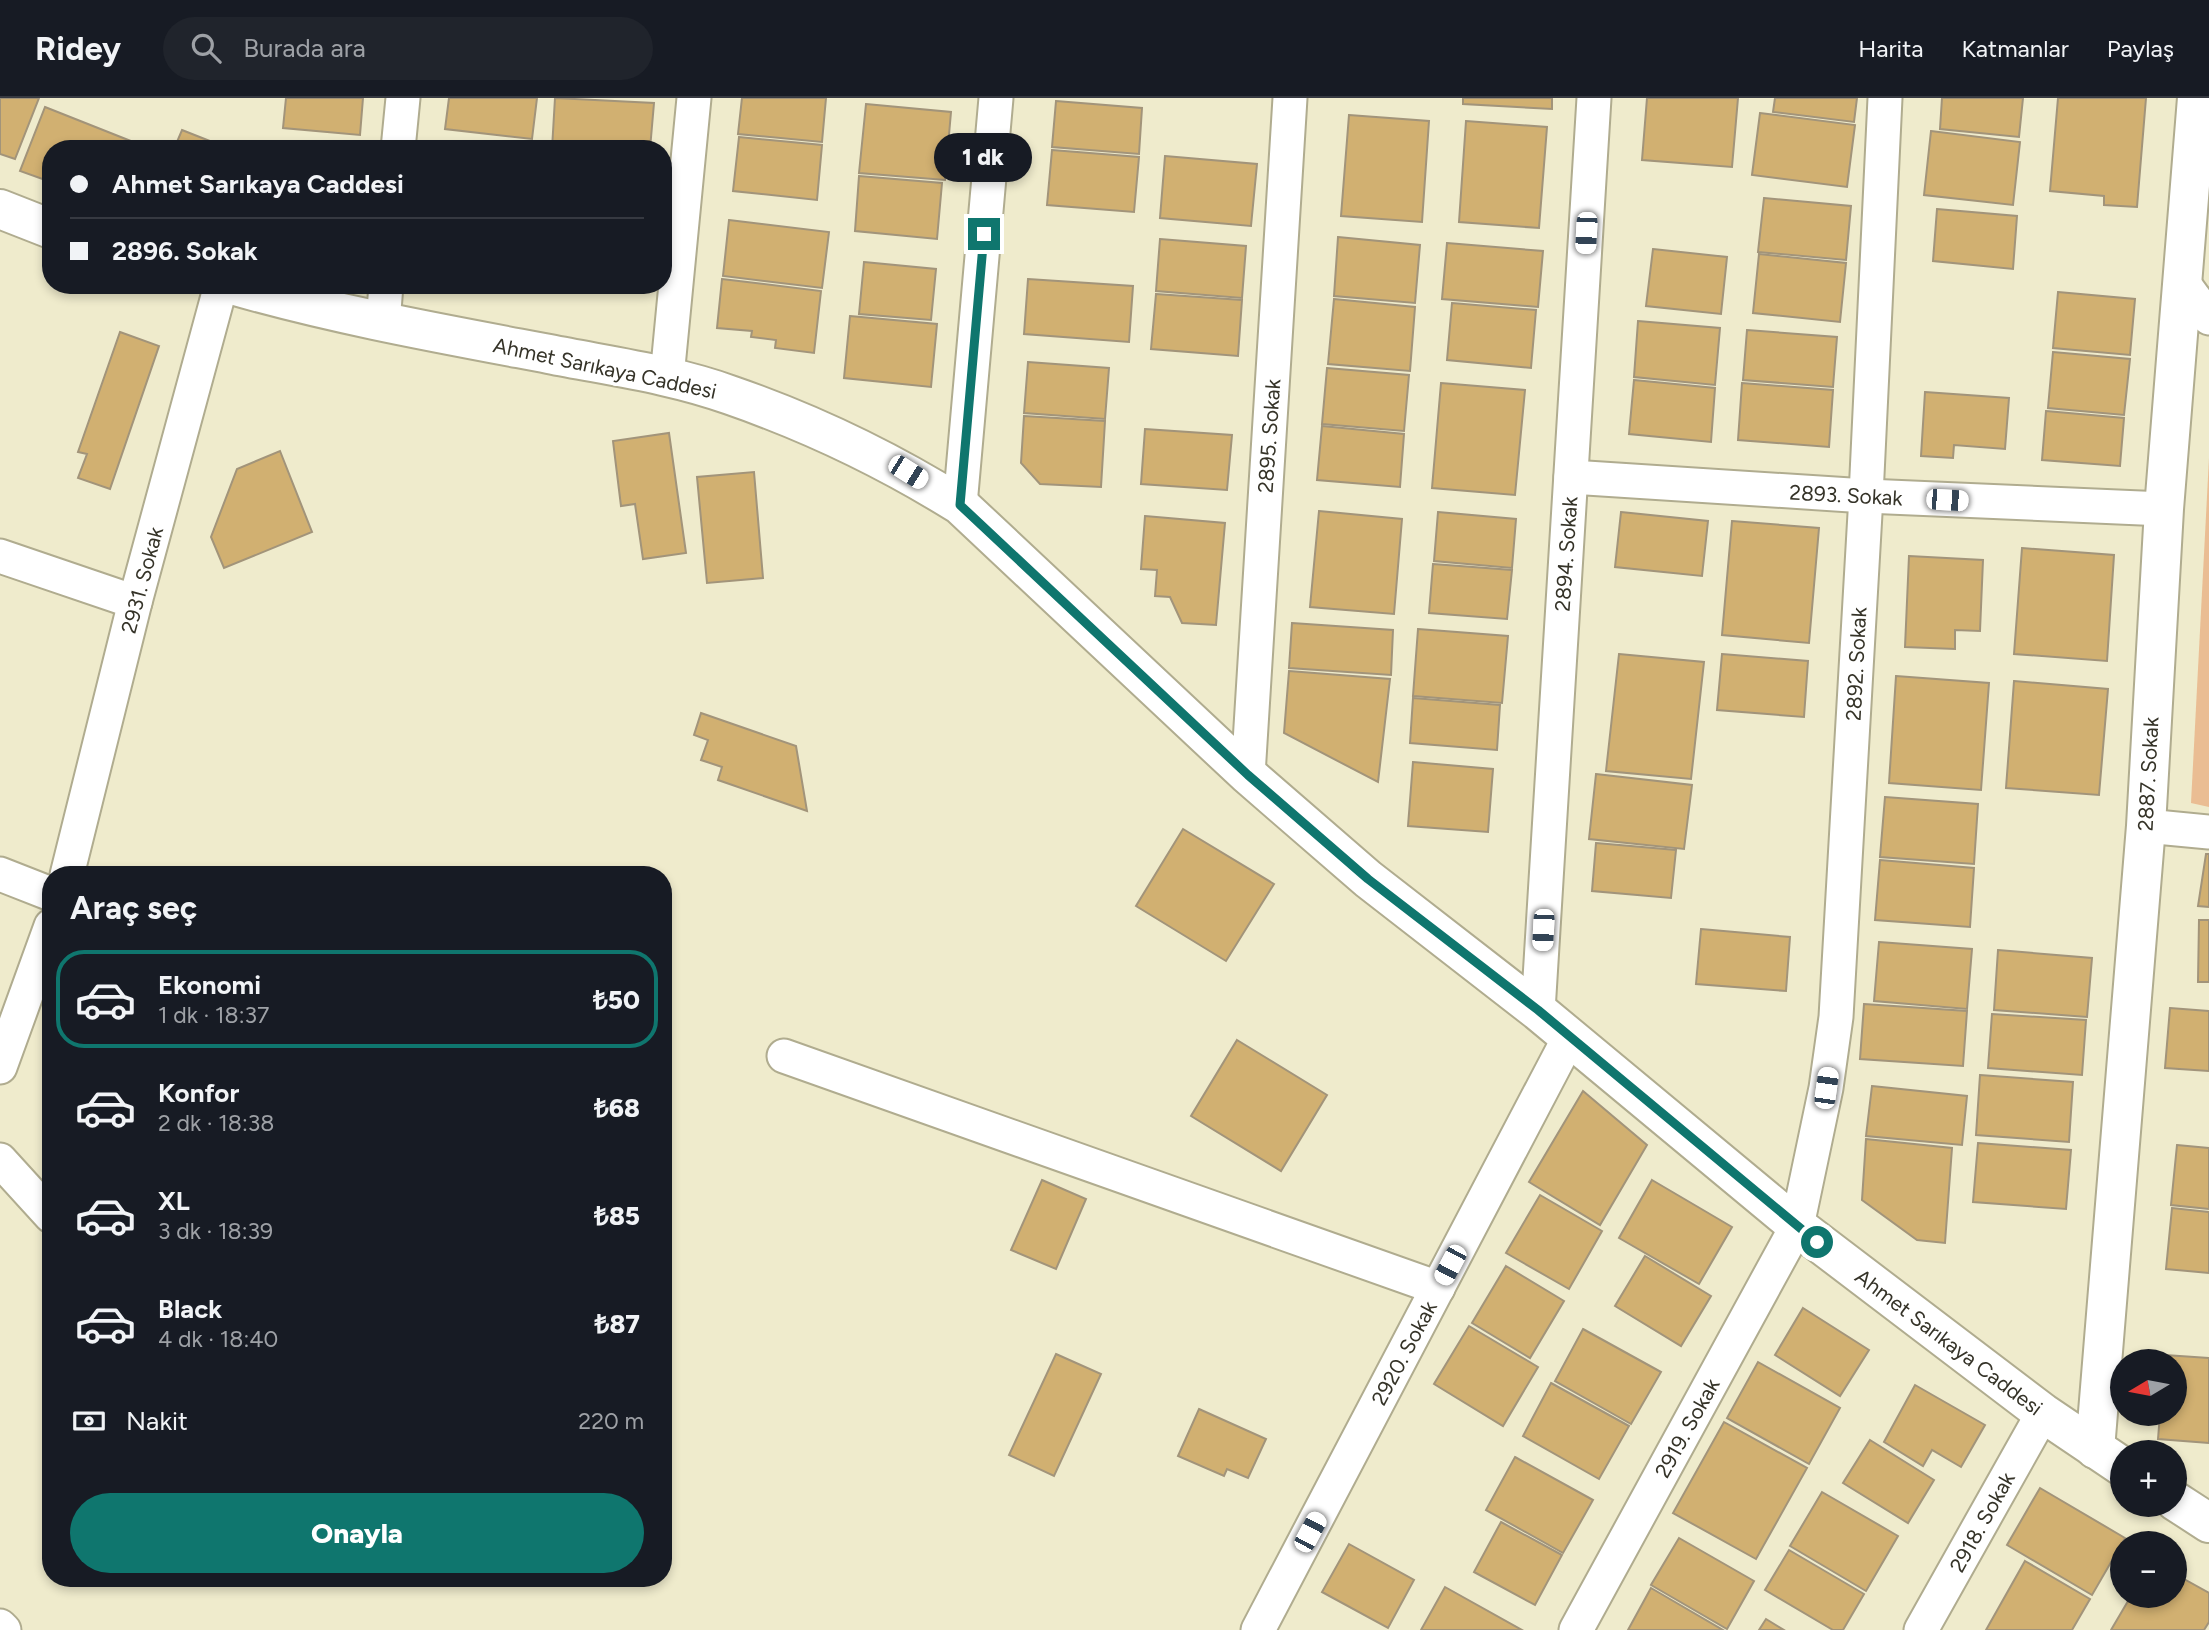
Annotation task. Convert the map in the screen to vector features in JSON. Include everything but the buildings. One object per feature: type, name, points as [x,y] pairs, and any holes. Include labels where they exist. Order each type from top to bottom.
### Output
[{"type":"main road","name":"2887. Sokak","points":[[2109,1458],[2164,509],[2197,98]]},
{"type":"main road","points":[[0,209],[42,225]]},
{"type":"main road","name":"Ahmet Sarıkaya Caddesi","points":[[268,294],[383,323],[667,377],[729,394],[851,444],[908,472],[960,505],[1248,775],[1368,879],[1538,1010],[1797,1226],[2043,1413],[2109,1458]]},
{"type":"main road","points":[[2187,1509],[2209,1523]]},
{"type":"street","points":[[399,140],[402,98]]},
{"type":"street","points":[[667,377],[694,98]]},
{"type":"street","points":[[960,505],[996,98]]},
{"type":"street","name":"2895. Sokak","points":[[1248,775],[1290,98]]},
{"type":"street","name":"2894. Sokak","points":[[1538,1010],[1594,98]]},
{"type":"street","name":"2892. Sokak","points":[[1797,1226],[1826,1088],[1836,1017],[1866,496],[1885,98]]},
{"type":"street","points":[[2184,284],[2209,318]]},
{"type":"street","name":"2931. Sokak","points":[[69,866],[135,602],[219,294]]},
{"type":"street","points":[[383,323],[385,294]]},
{"type":"street","name":"2893. Sokak","points":[[1571,477],[1866,496],[2164,509]]},
{"type":"street","points":[[0,556],[135,602]]},
{"type":"street","points":[[2146,826],[2209,832]]},
{"type":"street","points":[[0,874],[42,890]]},
{"type":"street","points":[[0,1067],[42,951]]},
{"type":"street","name":"2920. Sokak","points":[[1258,1630],[1569,1038]]},
{"type":"street","points":[[784,1056],[1438,1288]]},
{"type":"street","points":[[0,1160],[42,1206]]},
{"type":"street","name":"2919. Sokak","points":[[1576,1630],[1797,1226]]},
{"type":"street","name":"2918. Sokak","points":[[1921,1630],[2043,1413]]},
{"type":"street","points":[[0,1626],[4,1630]]},
{"type":"shaded area","points":[[2209,458],[2209,807],[2191,803]]},
{"type":"route","points":[[984,234],[960,505],[1248,775],[1368,879],[1538,1010],[1817,1242]]}]
